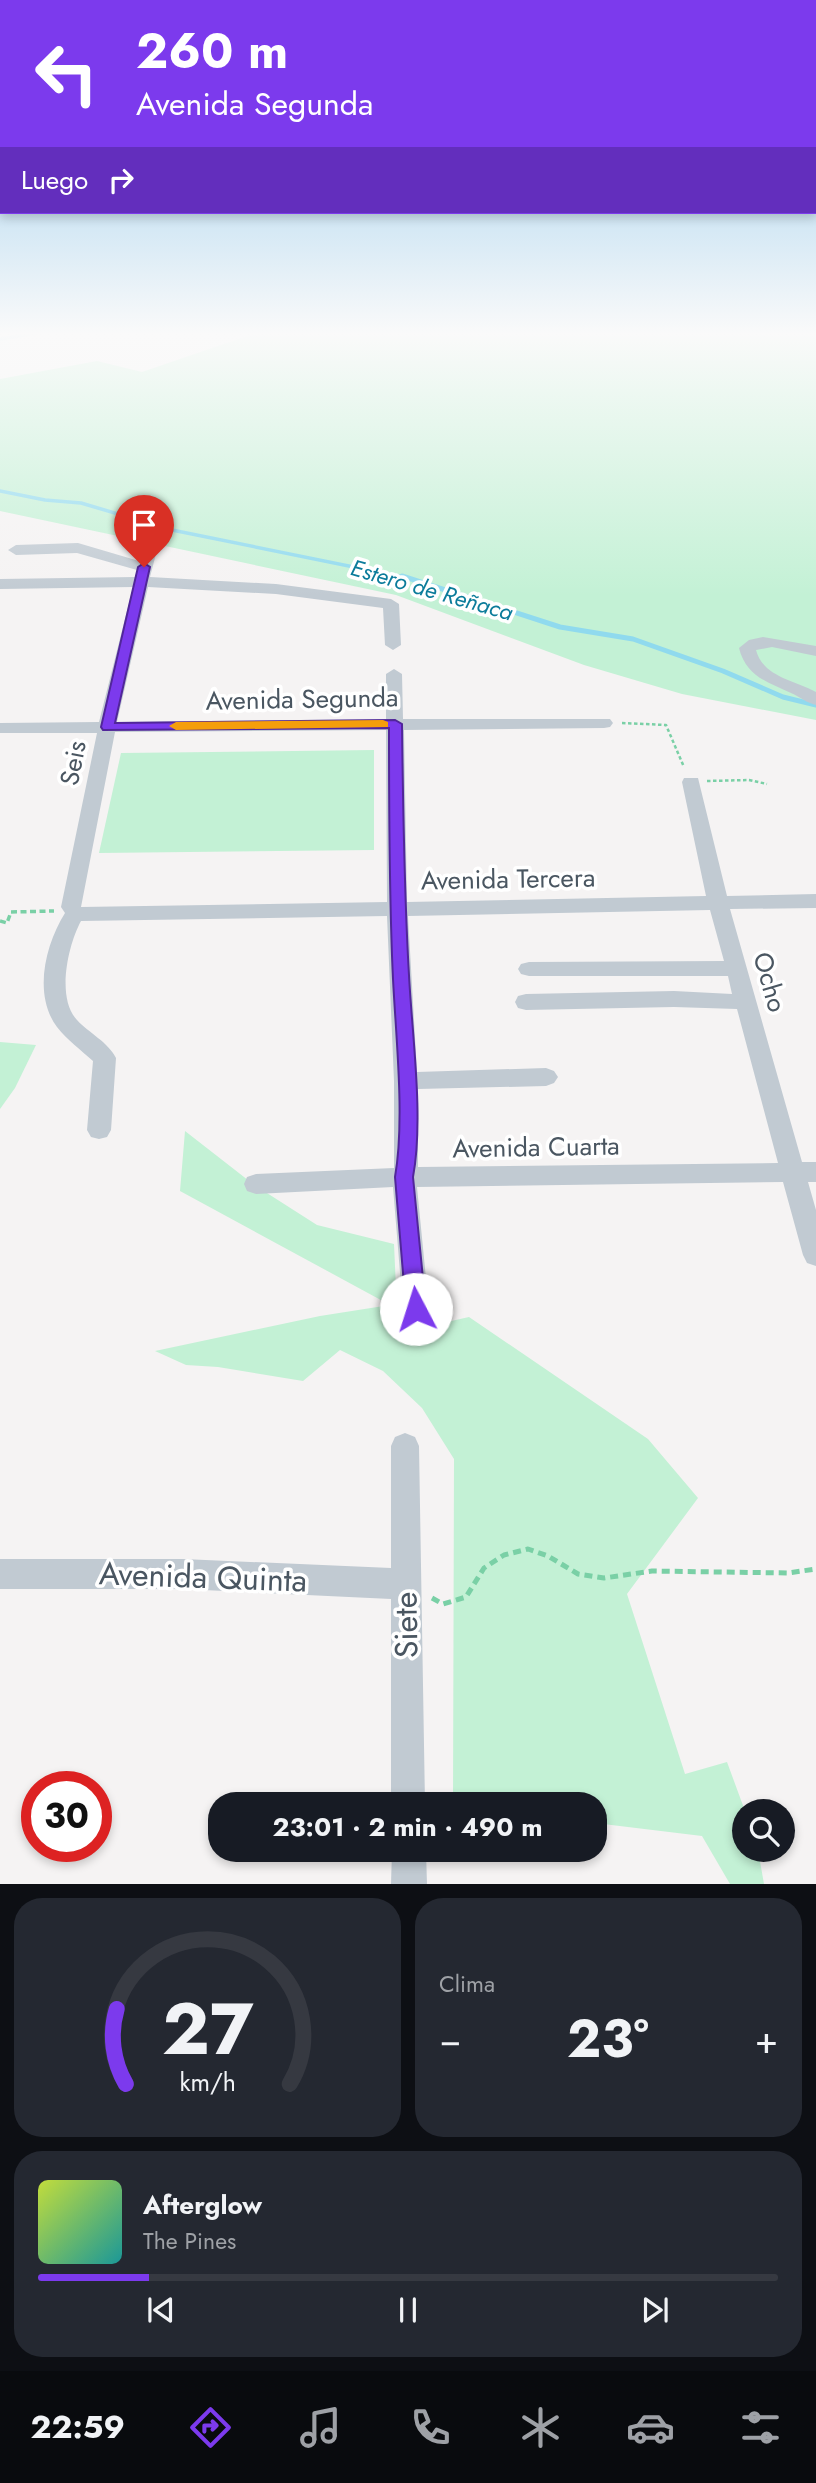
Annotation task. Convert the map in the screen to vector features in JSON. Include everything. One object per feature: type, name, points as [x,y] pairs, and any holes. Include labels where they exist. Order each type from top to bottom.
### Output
[{"type":"street","points":[[16,551],[78,548],[144,567],[159,582],[305,592],[391,604],[393,645]]},
{"type":"street","points":[[0,584],[144,567]]},
{"type":"street","name":"Seis","points":[[99,1130],[106,1058],[62,1019],[54,984],[63,933],[73,911],[107,727],[144,567]]},
{"type":"street","points":[[816,651],[768,642],[755,643],[747,648],[748,657],[761,674],[816,700]]},
{"type":"street","points":[[394,674],[397,909],[406,1081],[407,1161],[404,1177],[416,1309]]},
{"type":"street","name":"Avenida Segunda","points":[[0,728],[604,723]]},
{"type":"street","name":"Ocho","points":[[691,782],[718,903],[737,969],[805,1172],[816,1255]]},
{"type":"street","name":"Avenida Tercera","points":[[73,911],[89,915],[816,901]]},
{"type":"street","points":[[529,969],[737,969]]},
{"type":"street","points":[[526,1002],[674,999],[747,1002]]},
{"type":"street","points":[[406,1081],[546,1077]]},
{"type":"street","name":"Avenida Cuarta","points":[[257,1184],[404,1177],[805,1172]]},
{"type":"street","name":"Siete","points":[[405,1447],[408,1792]]},
{"type":"street","name":"Avenida Quinta","points":[[0,1574],[183,1574],[405,1584]]},
{"type":"street","points":[[409,1862],[409,1884]]},
{"type":"path","points":[[604,723],[666,725],[691,782],[749,780],[768,785]]},
{"type":"path","points":[[0,921],[7,923],[11,912],[73,911]]},
{"type":"path","points":[[405,1584],[443,1604],[455,1602],[466,1597],[484,1568],[504,1555],[528,1549],[548,1556],[578,1574],[604,1578],[652,1571],[788,1573],[816,1569]]},
{"type":"green space","points":[[0,420],[816,420],[816,720],[682,694],[584,665],[396,595],[0,511]]},
{"type":"green space","points":[[374,750],[374,850],[99,853],[121,753]]},
{"type":"green space","points":[[0,1042],[36,1045],[15,1088],[0,1109]]},
{"type":"green space","points":[[185,1131],[253,1184],[317,1225],[394,1244],[398,1333],[469,1317],[648,1439],[698,1498],[627,1594],[685,1774],[727,1762],[741,1799],[732,1799],[732,1862],[760,1862],[764,1884],[730,1884],[702,1836],[607,1824],[607,1792],[453,1792],[454,1459],[422,1408],[383,1371],[340,1350],[303,1381],[218,1367],[186,1365],[155,1351],[320,1316],[390,1305],[180,1191]]},
{"type":"waterway","name":"Estero de Reñaca","points":[[0,491],[45,500],[81,503],[172,530],[408,578]]},
{"type":"waterway","name":"Estero de Reñaca","points":[[402,576],[560,627],[633,639],[723,671],[783,697],[816,705]]},
{"type":"slow traffic","points":[[176,726],[383,724]]},
{"type":"route","points":[[144,567],[107,727],[395,724],[397,909],[406,1081],[407,1161],[404,1177],[416,1309]]}]
